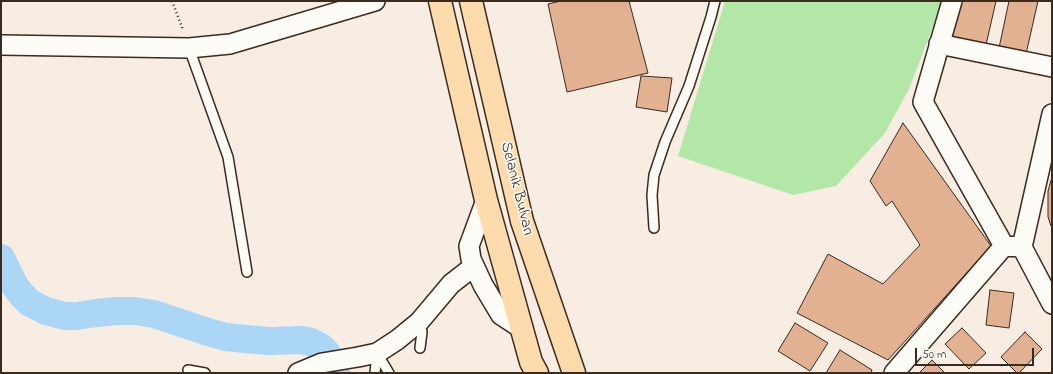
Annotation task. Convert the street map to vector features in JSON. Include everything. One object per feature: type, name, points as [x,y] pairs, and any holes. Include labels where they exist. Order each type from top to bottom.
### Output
[{"type":"main road","points":[[441,6],[471,2]]},
{"type":"main road","name":"Selanik Bulvarı","points":[[471,2],[522,221],[574,373]]},
{"type":"main road","name":"Selanik Bulvarı","points":[[441,6],[486,200],[531,362],[537,373]]},
{"type":"street","points":[[1,45],[190,48],[230,44],[375,1]]},
{"type":"street","points":[[952,1],[923,102],[1013,246],[1052,304]]},
{"type":"street","points":[[939,44],[1052,67]]},
{"type":"street","points":[[894,373],[1013,246],[1052,114]]},
{"type":"street","points":[[486,200],[469,246],[471,259],[501,315],[521,328]]},
{"type":"street","points":[[298,373],[322,363],[377,353],[397,340],[419,322],[451,284],[474,266]]},
{"type":"lane","points":[[654,228],[652,195],[654,175],[665,142],[689,86],[715,1]]},
{"type":"lane","points":[[190,48],[228,157],[247,272]]},
{"type":"lane","points":[[419,322],[422,332],[420,348]]},
{"type":"lane","points":[[375,373],[377,353]]},
{"type":"lane","points":[[377,353],[389,373]]},
{"type":"lane","points":[[188,370],[205,373]]},
{"type":"path","points":[[172,1],[190,48]]},
{"type":"green space","points":[[725,1],[943,1],[909,89],[885,133],[836,186],[793,195],[678,156]]},
{"type":"building","points":[[561,1],[629,1],[648,73],[567,92],[548,4]]},
{"type":"building","points":[[960,1],[996,1],[986,45],[952,37]]},
{"type":"building","points":[[1009,1],[1038,1],[1026,54],[999,48]]},
{"type":"building","points":[[641,76],[672,78],[667,112],[636,107]]},
{"type":"building","points":[[903,123],[991,246],[888,360],[797,313],[828,254],[883,284],[920,245],[892,201],[886,206],[870,181]]},
{"type":"building","points":[[1052,177],[1051,226],[1048,217],[1048,191]]},
{"type":"building","points":[[990,290],[1014,293],[1009,328],[986,325]]},
{"type":"building","points":[[795,323],[828,343],[810,371],[778,351]]},
{"type":"building","points":[[962,328],[986,353],[969,369],[945,344]]},
{"type":"building","points":[[1025,332],[1042,349],[1019,373],[1017,373],[1001,357]]},
{"type":"building","points":[[840,350],[872,370],[871,373],[826,373]]},
{"type":"building","points":[[932,360],[945,373],[919,373]]},
{"type":"waterway","points":[[1,258],[15,286],[22,295],[30,303],[46,311],[65,316],[116,311],[135,311],[154,314],[226,337],[269,341],[302,340],[311,342],[326,352],[334,365],[336,373]]}]
